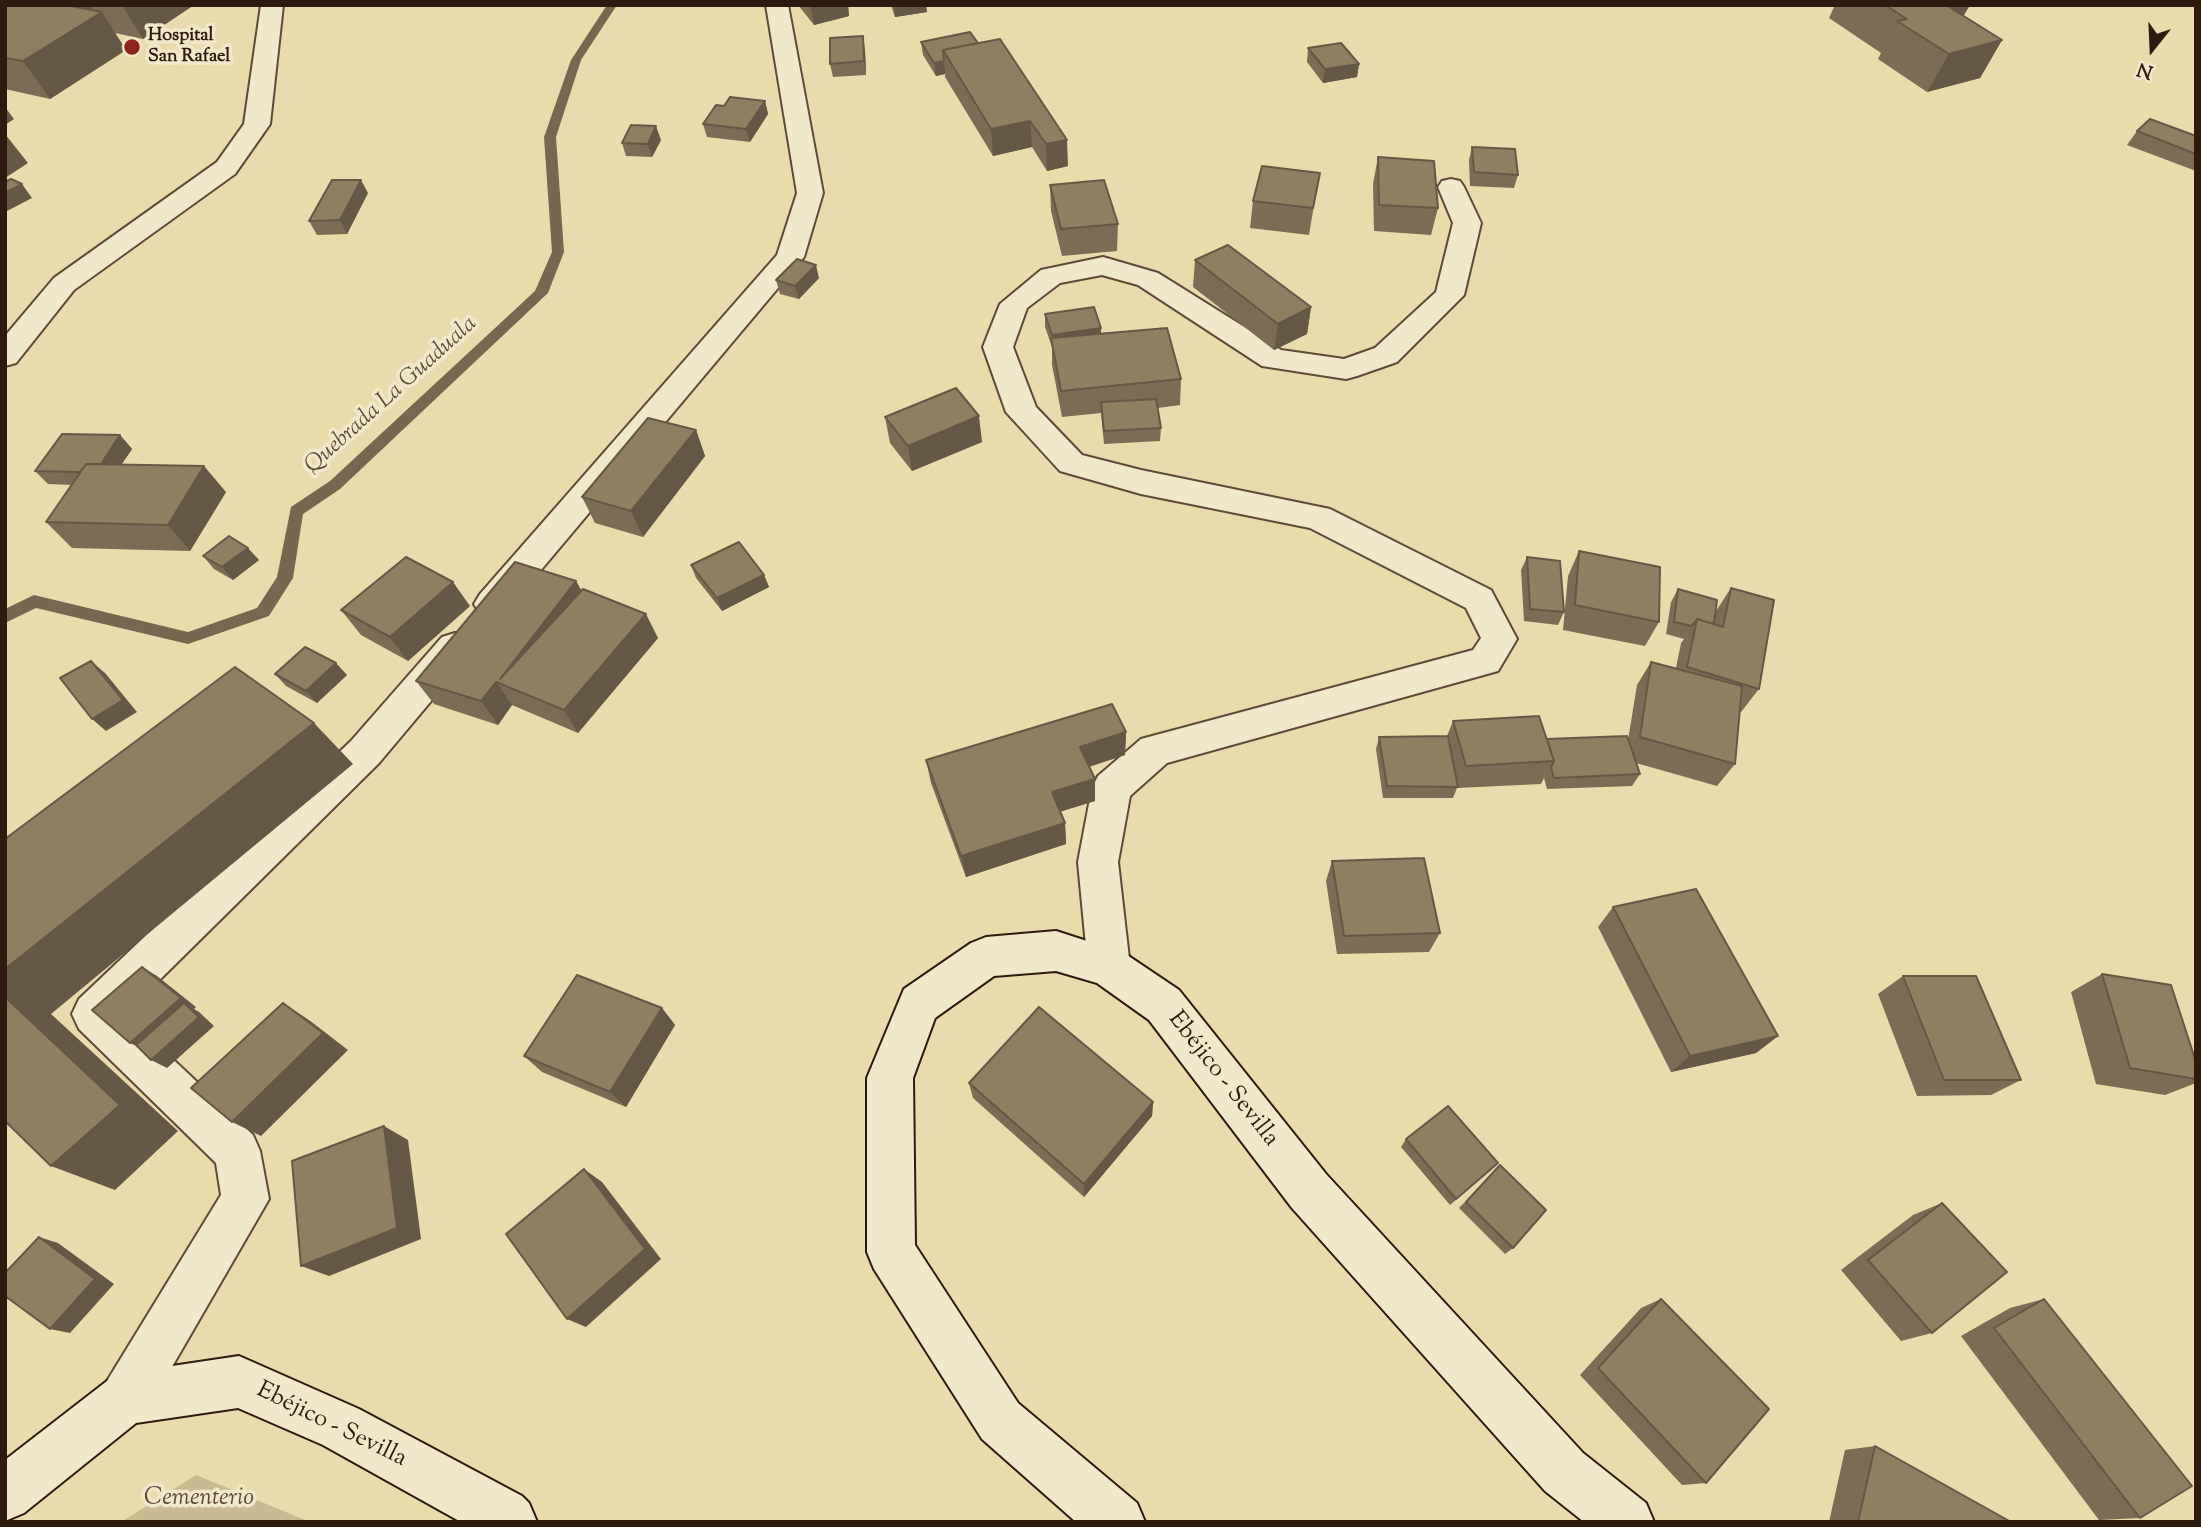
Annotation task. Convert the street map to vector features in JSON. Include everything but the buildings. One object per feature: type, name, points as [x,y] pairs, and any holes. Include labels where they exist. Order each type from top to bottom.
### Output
[{"type":"street","points":[[5,356],[12,344],[64,284],[132,238],[226,168],[257,124],[272,5]]},
{"type":"street","points":[[125,1399],[245,1199],[237,1150],[94,1014],[365,752],[790,257],[810,193],[777,5]]},
{"type":"street","points":[[1109,967],[1098,862],[1112,788],[1155,750],[1485,661],[1499,639],[1479,598],[1318,518],[1141,482],[1071,463],[1022,412],[998,347],[1014,304],[1051,276],[1103,266],[1148,279],[1273,359],[1346,369],[1386,355],[1450,295],[1467,223],[1451,187]]},
{"type":"street","name":"Ebéjico - Sevilla","points":[[1118,1522],[1000,1421],[891,1252],[890,1078],[919,1004],[986,957],[1056,951],[1109,967],[1164,1005],[1309,1191],[1564,1472],[1627,1522]]},
{"type":"street","name":"Ebéjico - Sevilla","points":[[5,1494],[125,1399],[239,1382],[341,1427],[503,1515],[510,1522]]},
{"type":"green space","name":"Cementerio","points":[[196,1475],[310,1522],[121,1522]]},
{"type":"waterway","name":"Quebrada La Guaduala","points":[[5,617],[34,601],[188,638],[263,612],[285,578],[296,511],[335,485],[541,293],[558,252],[550,137],[576,60],[612,5]]},
{"type":"place","name":"Hospital San Rafael","points":[[132,47]]}]
